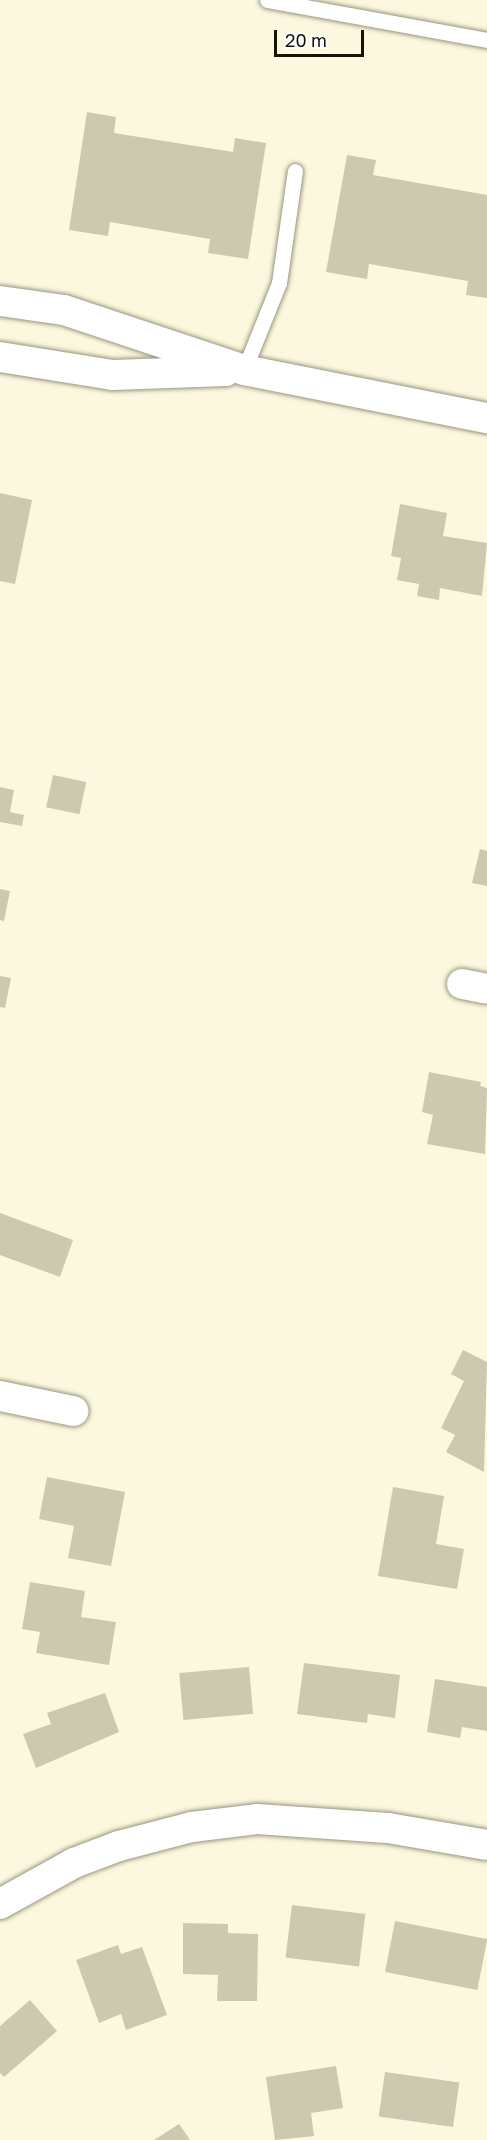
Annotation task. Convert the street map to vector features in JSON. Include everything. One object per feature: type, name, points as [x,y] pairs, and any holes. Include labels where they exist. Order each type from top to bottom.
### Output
[{"type":"street","points":[[0,302],[64,310],[244,370],[487,418]]},
{"type":"street","points":[[0,357],[113,375],[244,370]]},
{"type":"street","points":[[0,1396],[73,1411]]},
{"type":"street","points":[[0,1903],[74,1863],[119,1846],[192,1827],[257,1819],[378,1826],[487,1845]]},
{"type":"lane","points":[[267,0],[487,40]]},
{"type":"lane","points":[[244,370],[279,283],[295,171]]},
{"type":"building","points":[[87,112],[116,117],[114,133],[233,152],[235,138],[266,143],[248,259],[208,253],[210,239],[110,222],[108,236],[69,230]]},
{"type":"building","points":[[347,155],[376,160],[373,175],[487,195],[487,298],[466,295],[468,281],[369,264],[367,279],[326,272]]},
{"type":"building","points":[[0,493],[32,500],[15,584],[0,581]]},
{"type":"building","points":[[400,504],[447,513],[443,536],[487,543],[482,596],[440,588],[439,600],[417,596],[419,584],[397,580],[401,558],[391,556]]},
{"type":"building","points":[[53,775],[86,782],[79,814],[46,807]]},
{"type":"building","points":[[0,787],[14,790],[10,812],[24,815],[22,826],[0,822]]},
{"type":"building","points":[[480,849],[487,851],[487,886],[472,883]]},
{"type":"building","points":[[0,889],[10,891],[4,921],[0,920]]},
{"type":"building","points":[[0,976],[11,978],[5,1008],[0,1007]]},
{"type":"building","points":[[429,1072],[481,1082],[480,1086],[487,1088],[485,1154],[427,1144],[433,1115],[422,1112]]},
{"type":"building","points":[[0,1213],[73,1240],[60,1277],[0,1255]]},
{"type":"building","points":[[463,1350],[487,1362],[484,1472],[446,1452],[455,1435],[441,1428],[464,1381],[451,1374]]},
{"type":"building","points":[[47,1477],[125,1492],[111,1566],[68,1558],[74,1526],[39,1519]]},
{"type":"building","points":[[393,1487],[444,1496],[436,1544],[464,1549],[457,1589],[378,1576]]},
{"type":"building","points":[[30,1582],[85,1591],[81,1617],[116,1622],[109,1665],[36,1653],[40,1632],[22,1629]]},
{"type":"building","points":[[304,1663],[400,1675],[395,1718],[368,1714],[367,1723],[297,1714]]},
{"type":"building","points":[[249,1667],[253,1714],[183,1720],[179,1673]]},
{"type":"building","points":[[435,1679],[487,1687],[487,1731],[462,1727],[460,1738],[427,1732]]},
{"type":"building","points":[[105,1693],[119,1732],[36,1768],[23,1734],[51,1724],[47,1713]]},
{"type":"building","points":[[292,1905],[365,1914],[359,1967],[286,1958]]},
{"type":"building","points":[[395,1921],[487,1939],[477,1990],[385,1972]]},
{"type":"building","points":[[183,1923],[228,1924],[228,1933],[258,1934],[257,2001],[217,2001],[218,1975],[183,1974]]},
{"type":"building","points":[[118,1945],[121,1954],[142,1947],[167,2015],[126,2030],[121,2014],[99,2023],[76,1960]]},
{"type":"building","points":[[30,2000],[57,2031],[4,2077],[0,2073],[0,2026]]},
{"type":"building","points":[[336,2066],[343,2108],[311,2113],[314,2136],[275,2140],[266,2077]]},
{"type":"building","points":[[385,2072],[459,2082],[453,2127],[379,2117]]},
{"type":"building","points":[[179,2124],[190,2140],[154,2140]]}]
